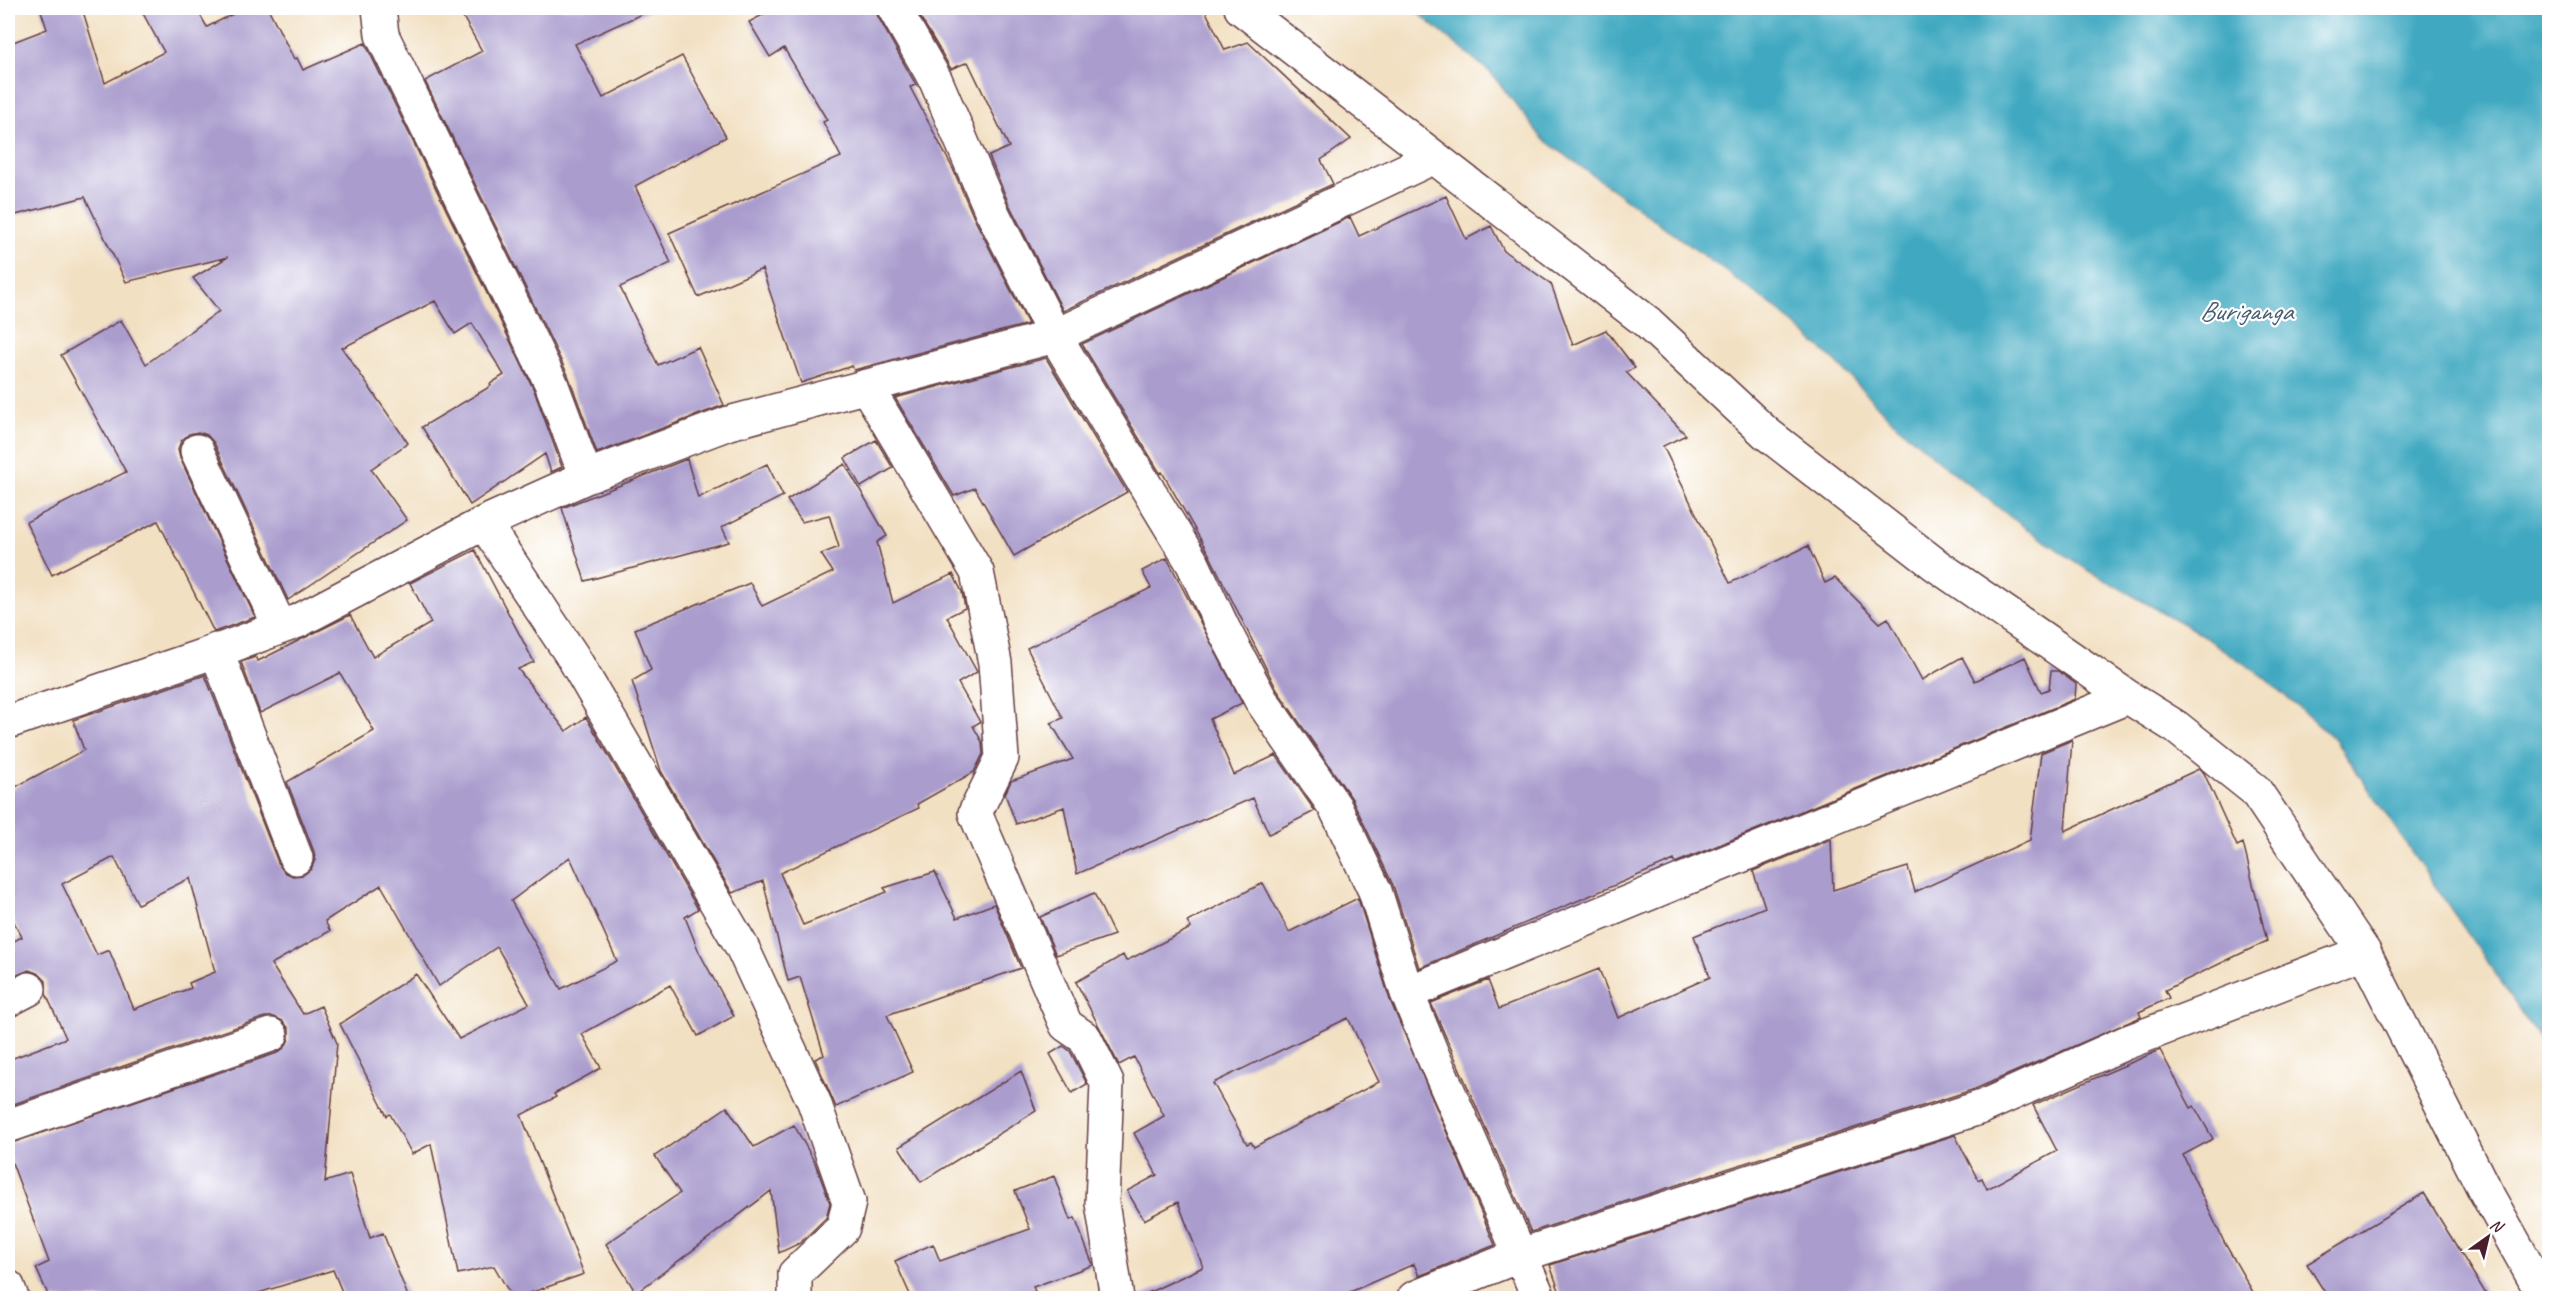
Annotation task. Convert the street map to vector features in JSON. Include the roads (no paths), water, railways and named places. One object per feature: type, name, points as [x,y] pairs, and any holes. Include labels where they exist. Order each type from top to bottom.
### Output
[{"type":"street","points":[[379,8],[382,35],[551,383],[586,477]]},
{"type":"street","points":[[894,8],[936,81],[991,210],[1055,336],[1193,564],[1261,700],[1335,807],[1375,891],[1407,993],[1539,1299]]},
{"type":"street","points":[[1241,8],[1432,158],[1647,322],[1766,433],[1908,543],[2128,697],[2176,727],[2255,790],[2364,952],[2483,1187],[2545,1299]]},
{"type":"street","points":[[8,722],[298,621],[484,523],[586,477],[729,423],[1055,336],[1432,158]]},
{"type":"street","points":[[866,386],[977,572],[994,663],[1002,759],[975,813],[1065,1025],[1085,1038],[1107,1083],[1102,1203],[1114,1292],[1117,1299]]},
{"type":"street","points":[[197,452],[280,627]]},
{"type":"street","points":[[484,523],[573,657],[742,947],[814,1102],[849,1202],[843,1228],[795,1274],[795,1299]]},
{"type":"street","points":[[216,650],[296,858]]},
{"type":"street","points":[[1407,993],[2128,697]]},
{"type":"street","points":[[1414,1299],[1521,1255],[1982,1107],[2125,1043],[2364,952]]},
{"type":"street","points":[[8,1126],[271,1035]]},
{"type":"street","points":[[8,1287],[12,1299]]},
{"type":"water","name":"Buriganga","points":[[1412,8],[2549,8],[2549,1052],[2335,740],[2265,678],[2196,631],[2089,571],[2013,519],[1943,464],[1890,419],[1836,362],[1776,308],[1543,139],[1491,73]]}]
